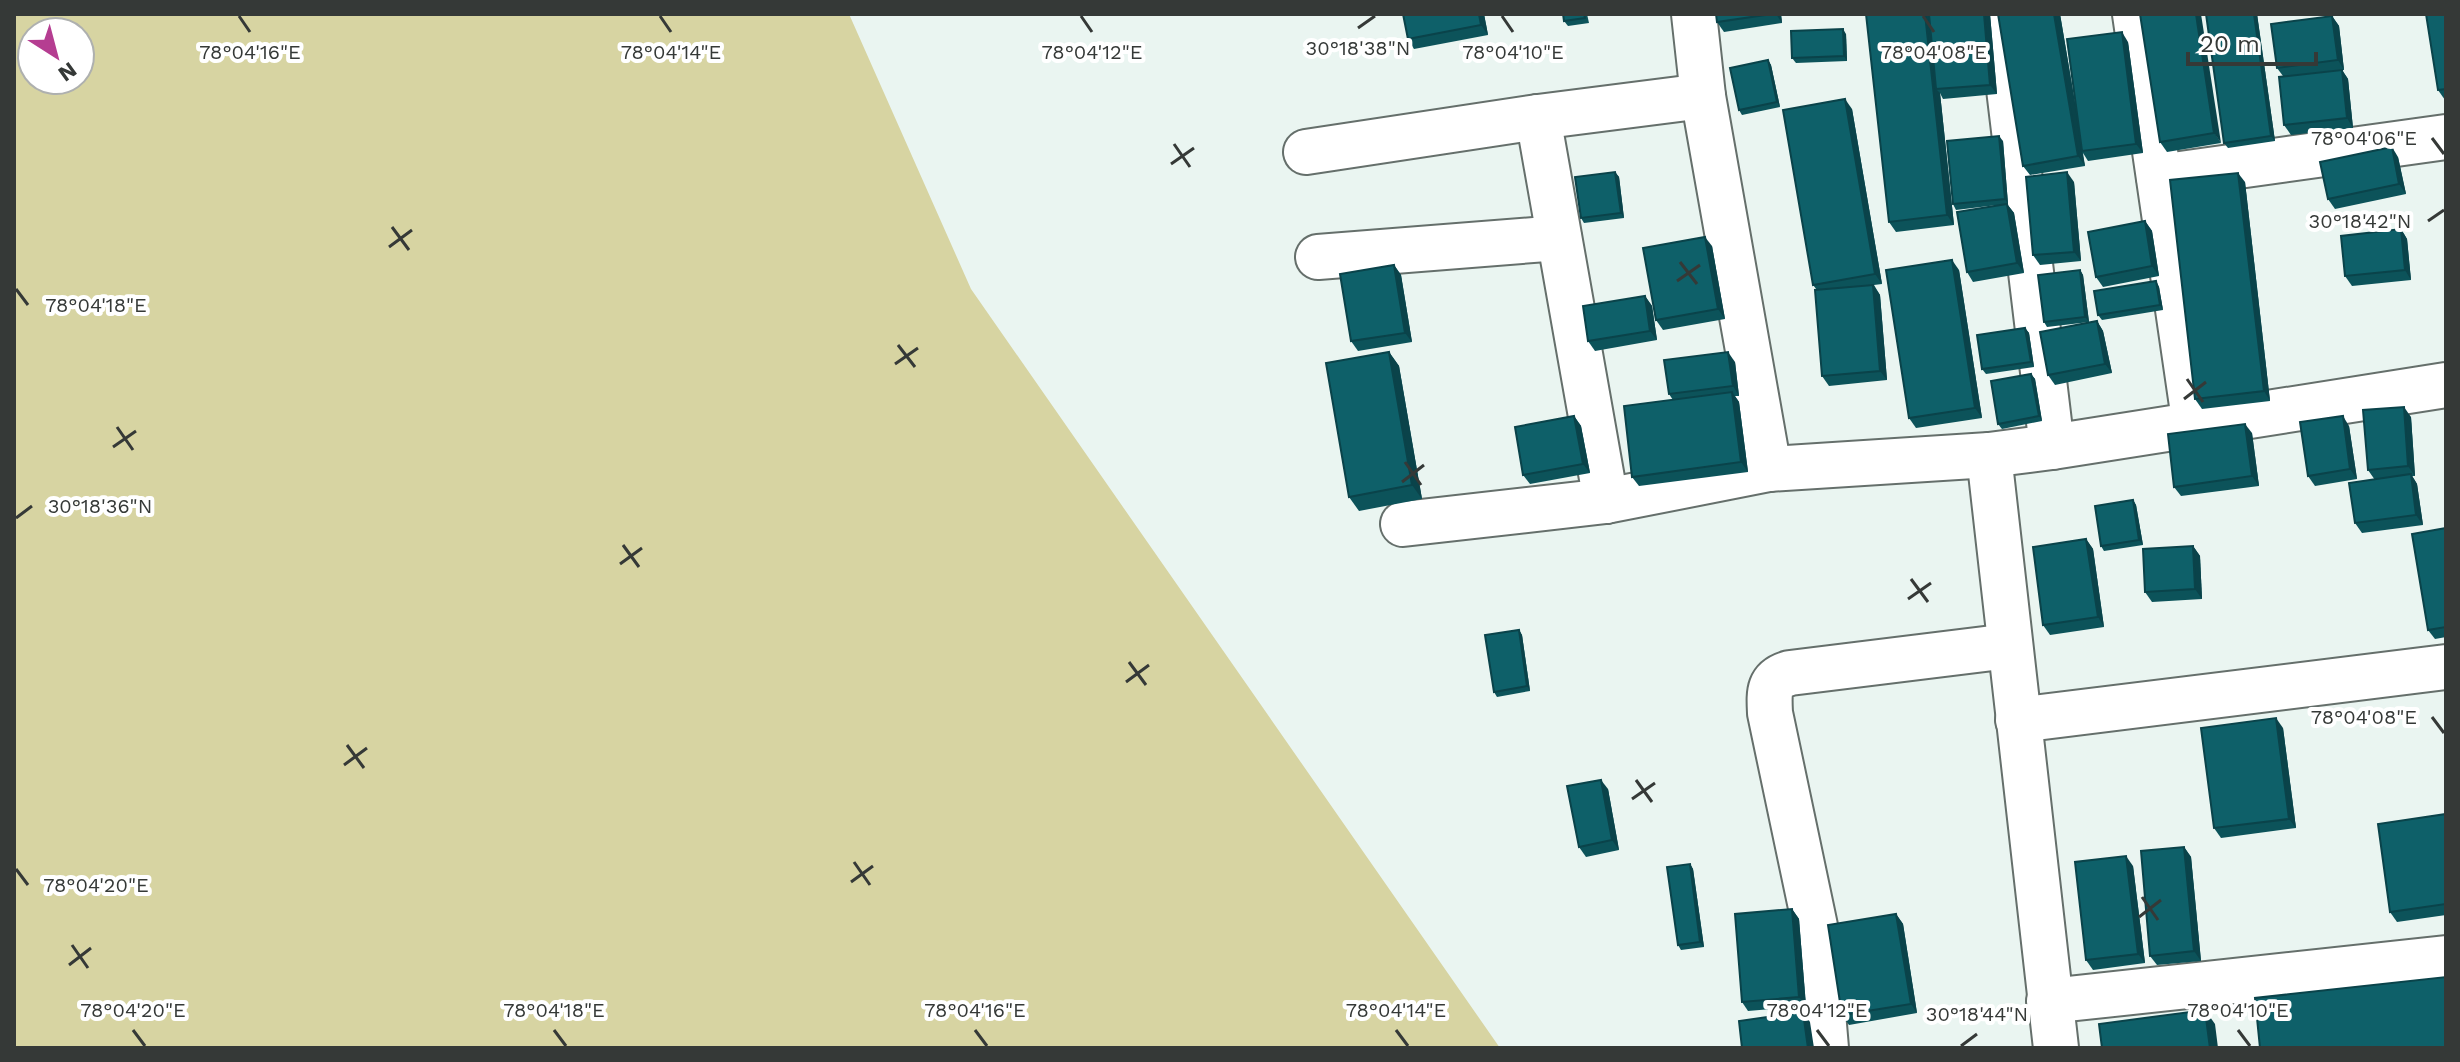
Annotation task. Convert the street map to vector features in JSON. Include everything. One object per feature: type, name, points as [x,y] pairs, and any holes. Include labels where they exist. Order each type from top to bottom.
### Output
[{"type":"street","points":[[1694,14],[1703,96],[1769,469]]},
{"type":"street","points":[[2000,14],[2052,447]]},
{"type":"street","points":[[2135,14],[2195,426]]},
{"type":"street","points":[[1306,152],[1703,96]]},
{"type":"street","points":[[1538,117],[1606,501]]},
{"type":"street","points":[[2159,177],[2446,137]]},
{"type":"street","points":[[1318,257],[1559,238]]},
{"type":"street","points":[[1403,524],[1606,501],[1769,469],[1989,455],[2052,447],[2446,385]]},
{"type":"street","points":[[1989,455],[2056,1048]]},
{"type":"street","points":[[1826,1048],[1816,931],[1770,713],[1772,682],[1778,676],[1790,673],[2009,646]]},
{"type":"street","points":[[2018,720],[2446,667]]},
{"type":"street","points":[[2049,1001],[2446,958]]},
{"type":"shaded area","points":[[14,14],[849,14],[971,289],[1500,1048],[14,1048]]},
{"type":"building","points":[[1403,14],[1479,14],[1481,25],[1408,39]]},
{"type":"building","points":[[1563,14],[1584,14],[1585,18],[1564,21]]},
{"type":"building","points":[[1716,14],[1772,14],[1717,22]]},
{"type":"building","points":[[1866,14],[1925,14],[1947,215],[1889,222]]},
{"type":"building","points":[[1929,14],[1984,14],[1990,85],[1936,89]]},
{"type":"building","points":[[1998,14],[2054,14],[2078,156],[2023,166]]},
{"type":"building","points":[[2140,14],[2196,14],[2214,133],[2160,142]]},
{"type":"building","points":[[2206,14],[2254,14],[2271,136],[2224,143]]},
{"type":"building","points":[[2426,14],[2446,14],[2446,89],[2438,90]]},
{"type":"building","points":[[2332,16],[2338,60],[2277,68],[2271,24]]},
{"type":"building","points":[[1843,29],[1844,56],[1792,58],[1791,31]]},
{"type":"building","points":[[2122,32],[2136,144],[2082,151],[2067,39]]},
{"type":"building","points":[[1768,60],[1777,102],[1739,110],[1730,68]]},
{"type":"building","points":[[2342,70],[2347,118],[2284,125],[2279,77]]},
{"type":"building","points":[[1845,99],[1875,274],[1813,285],[1783,110]]},
{"type":"building","points":[[1999,136],[2005,199],[1953,204],[1947,141]]},
{"type":"building","points":[[2392,147],[2399,184],[2328,199],[2320,162]]},
{"type":"building","points":[[1615,172],[1621,213],[1581,218],[1575,177]]},
{"type":"building","points":[[2067,172],[2074,252],[2033,255],[2026,177]]},
{"type":"building","points":[[2238,173],[2264,391],[2195,399],[2170,180]]},
{"type":"building","points":[[2007,204],[2017,263],[1967,272],[1957,212]]},
{"type":"building","points":[[2145,221],[2152,266],[2096,277],[2088,232]]},
{"type":"building","points":[[2401,229],[2405,270],[2345,276],[2341,236]]},
{"type":"building","points":[[1705,237],[1718,309],[1656,320],[1643,248]]},
{"type":"building","points":[[1952,260],[1975,408],[1909,418],[1886,270]]},
{"type":"building","points":[[1394,265],[1405,333],[1351,341],[1340,274]]},
{"type":"building","points":[[2080,270],[2085,317],[2044,322],[2038,275]]},
{"type":"building","points":[[2156,281],[2160,305],[2098,315],[2094,291]]},
{"type":"building","points":[[1873,285],[1880,371],[1822,376],[1815,290]]},
{"type":"building","points":[[1645,296],[1650,331],[1588,341],[1583,306]]},
{"type":"building","points":[[2097,321],[2105,364],[2048,375],[2040,332]]},
{"type":"building","points":[[2025,328],[2031,362],[1982,369],[1977,335]]},
{"type":"building","points":[[1389,352],[1412,485],[1349,497],[1326,363]]},
{"type":"building","points":[[1728,352],[1733,386],[1669,394],[1664,360]]},
{"type":"building","points":[[2031,374],[2039,416],[1998,424],[1991,381]]},
{"type":"building","points":[[1732,392],[1741,462],[1632,477],[1624,406]]},
{"type":"building","points":[[2404,407],[2408,466],[2368,470],[2363,410]]},
{"type":"building","points":[[1574,416],[1583,464],[1523,475],[1515,427]]},
{"type":"building","points":[[2343,416],[2350,469],[2308,476],[2300,422]]},
{"type":"building","points":[[2245,424],[2252,476],[2174,487],[2168,434]]},
{"type":"building","points":[[2411,474],[2416,515],[2355,523],[2349,483]]},
{"type":"building","points":[[2133,500],[2139,540],[2101,546],[2095,506]]},
{"type":"building","points":[[2446,528],[2446,627],[2428,630],[2412,534]]},
{"type":"building","points":[[2086,539],[2098,617],[2043,625],[2033,547]]},
{"type":"building","points":[[2193,546],[2195,589],[2145,592],[2143,549]]},
{"type":"building","points":[[1519,630],[1527,686],[1494,692],[1485,635]]},
{"type":"building","points":[[2276,718],[2289,819],[2214,828],[2201,728]]},
{"type":"building","points":[[1601,780],[1612,840],[1579,847],[1567,786]]},
{"type":"building","points":[[2446,814],[2446,904],[2390,912],[2378,824]]},
{"type":"building","points":[[2184,847],[2194,951],[2150,956],[2141,851]]},
{"type":"building","points":[[2126,856],[2138,954],[2086,960],[2075,862]]},
{"type":"building","points":[[1690,864],[1700,942],[1678,945],[1667,867]]},
{"type":"building","points":[[1792,909],[1799,997],[1742,1002],[1735,914]]},
{"type":"building","points":[[1896,914],[1911,1004],[1842,1015],[1828,925]]},
{"type":"building","points":[[2446,977],[2446,1048],[2260,1048],[2255,998]]},
{"type":"building","points":[[2205,1010],[2210,1048],[2102,1048],[2099,1024]]},
{"type":"building","points":[[1803,1012],[1808,1048],[1742,1048],[1739,1021]]}]
